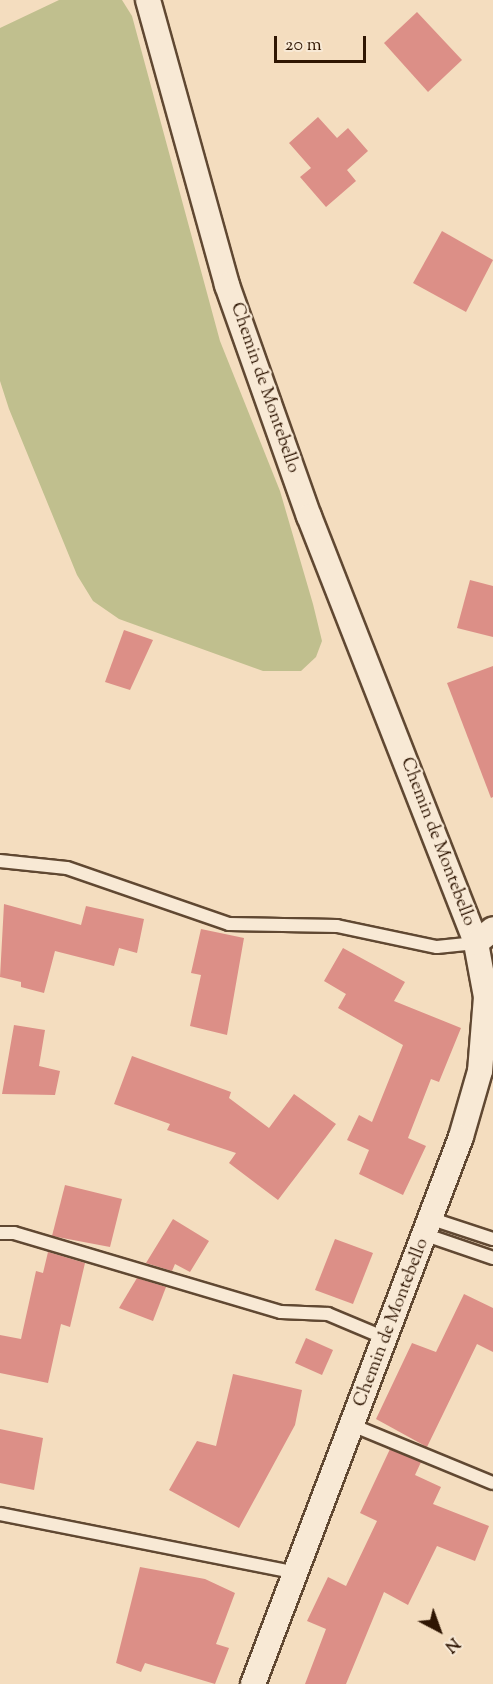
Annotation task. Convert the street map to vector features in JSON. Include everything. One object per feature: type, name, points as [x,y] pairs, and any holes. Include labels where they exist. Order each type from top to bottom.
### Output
[{"type":"street","name":"Chemin de Montebello","points":[[148,0],[231,296],[309,516],[485,936],[486,997],[480,1071],[429,1227],[253,1684]]},
{"type":"lane","points":[[0,861],[67,868],[230,924],[337,926],[437,947],[485,936]]},
{"type":"lane","points":[[429,1227],[493,1239]]},
{"type":"lane","points":[[429,1227],[493,1258]]},
{"type":"lane","points":[[0,1233],[14,1233],[281,1312],[328,1314],[385,1338]]},
{"type":"lane","points":[[352,1425],[493,1483]]},
{"type":"lane","points":[[0,1514],[297,1573]]},
{"type":"shaded area","points":[[59,0],[122,0],[132,16],[220,341],[280,491],[313,604],[322,641],[316,657],[301,671],[263,671],[119,619],[93,601],[77,575],[9,409],[0,381],[0,28]]},
{"type":"building","points":[[417,12],[462,60],[428,92],[384,43]]},
{"type":"building","points":[[318,117],[337,138],[348,128],[368,151],[347,170],[356,181],[326,207],[300,177],[311,168],[289,143]]},
{"type":"building","points":[[442,231],[493,260],[466,312],[413,283]]},
{"type":"building","points":[[470,580],[493,586],[493,637],[457,628]]},
{"type":"building","points":[[124,630],[153,640],[130,690],[105,682]]},
{"type":"building","points":[[493,666],[493,797],[491,798],[447,683]]},
{"type":"building","points":[[4,904],[81,925],[86,906],[144,919],[137,953],[119,948],[114,966],[55,951],[44,993],[21,987],[21,982],[0,977]]},
{"type":"building","points":[[201,929],[244,938],[227,1035],[190,1026],[201,975],[191,973]]},
{"type":"building","points":[[343,948],[405,982],[394,1001],[461,1028],[439,1082],[431,1079],[408,1138],[426,1146],[403,1195],[359,1174],[369,1150],[347,1140],[359,1115],[372,1122],[403,1045],[338,1008],[346,994],[324,981]]},
{"type":"building","points":[[14,1025],[45,1030],[39,1066],[60,1071],[55,1095],[2,1094]]},
{"type":"building","points":[[132,1056],[231,1092],[229,1098],[269,1128],[294,1094],[336,1124],[278,1200],[229,1163],[236,1153],[167,1130],[170,1124],[114,1104]]},
{"type":"building","points":[[65,1185],[122,1199],[110,1247],[52,1236]]},
{"type":"building","points":[[173,1219],[209,1241],[190,1272],[175,1264],[172,1271],[146,1263]]},
{"type":"building","points":[[335,1239],[373,1253],[353,1304],[315,1290]]},
{"type":"building","points":[[48,1252],[85,1263],[70,1327],[61,1324],[48,1383],[0,1373],[0,1335],[21,1339],[36,1271],[43,1273]]},
{"type":"building","points":[[137,1278],[166,1287],[153,1321],[119,1308]]},
{"type":"building","points":[[464,1294],[493,1308],[493,1352],[477,1344],[427,1447],[376,1419],[412,1343],[436,1352]]},
{"type":"building","points":[[306,1338],[333,1350],[322,1375],[295,1363]]},
{"type":"building","points":[[233,1374],[302,1390],[295,1425],[239,1528],[169,1490],[197,1441],[216,1446]]},
{"type":"building","points":[[0,1429],[43,1438],[34,1490],[0,1483]]},
{"type":"building","points":[[390,1449],[421,1462],[415,1475],[441,1487],[433,1504],[489,1526],[475,1561],[437,1546],[408,1605],[384,1592],[346,1684],[305,1684],[326,1629],[307,1621],[328,1577],[346,1586],[377,1521],[360,1513]]},
{"type":"building","points":[[140,1567],[205,1579],[235,1593],[216,1644],[229,1648],[215,1684],[145,1663],[141,1672],[116,1663]]}]
